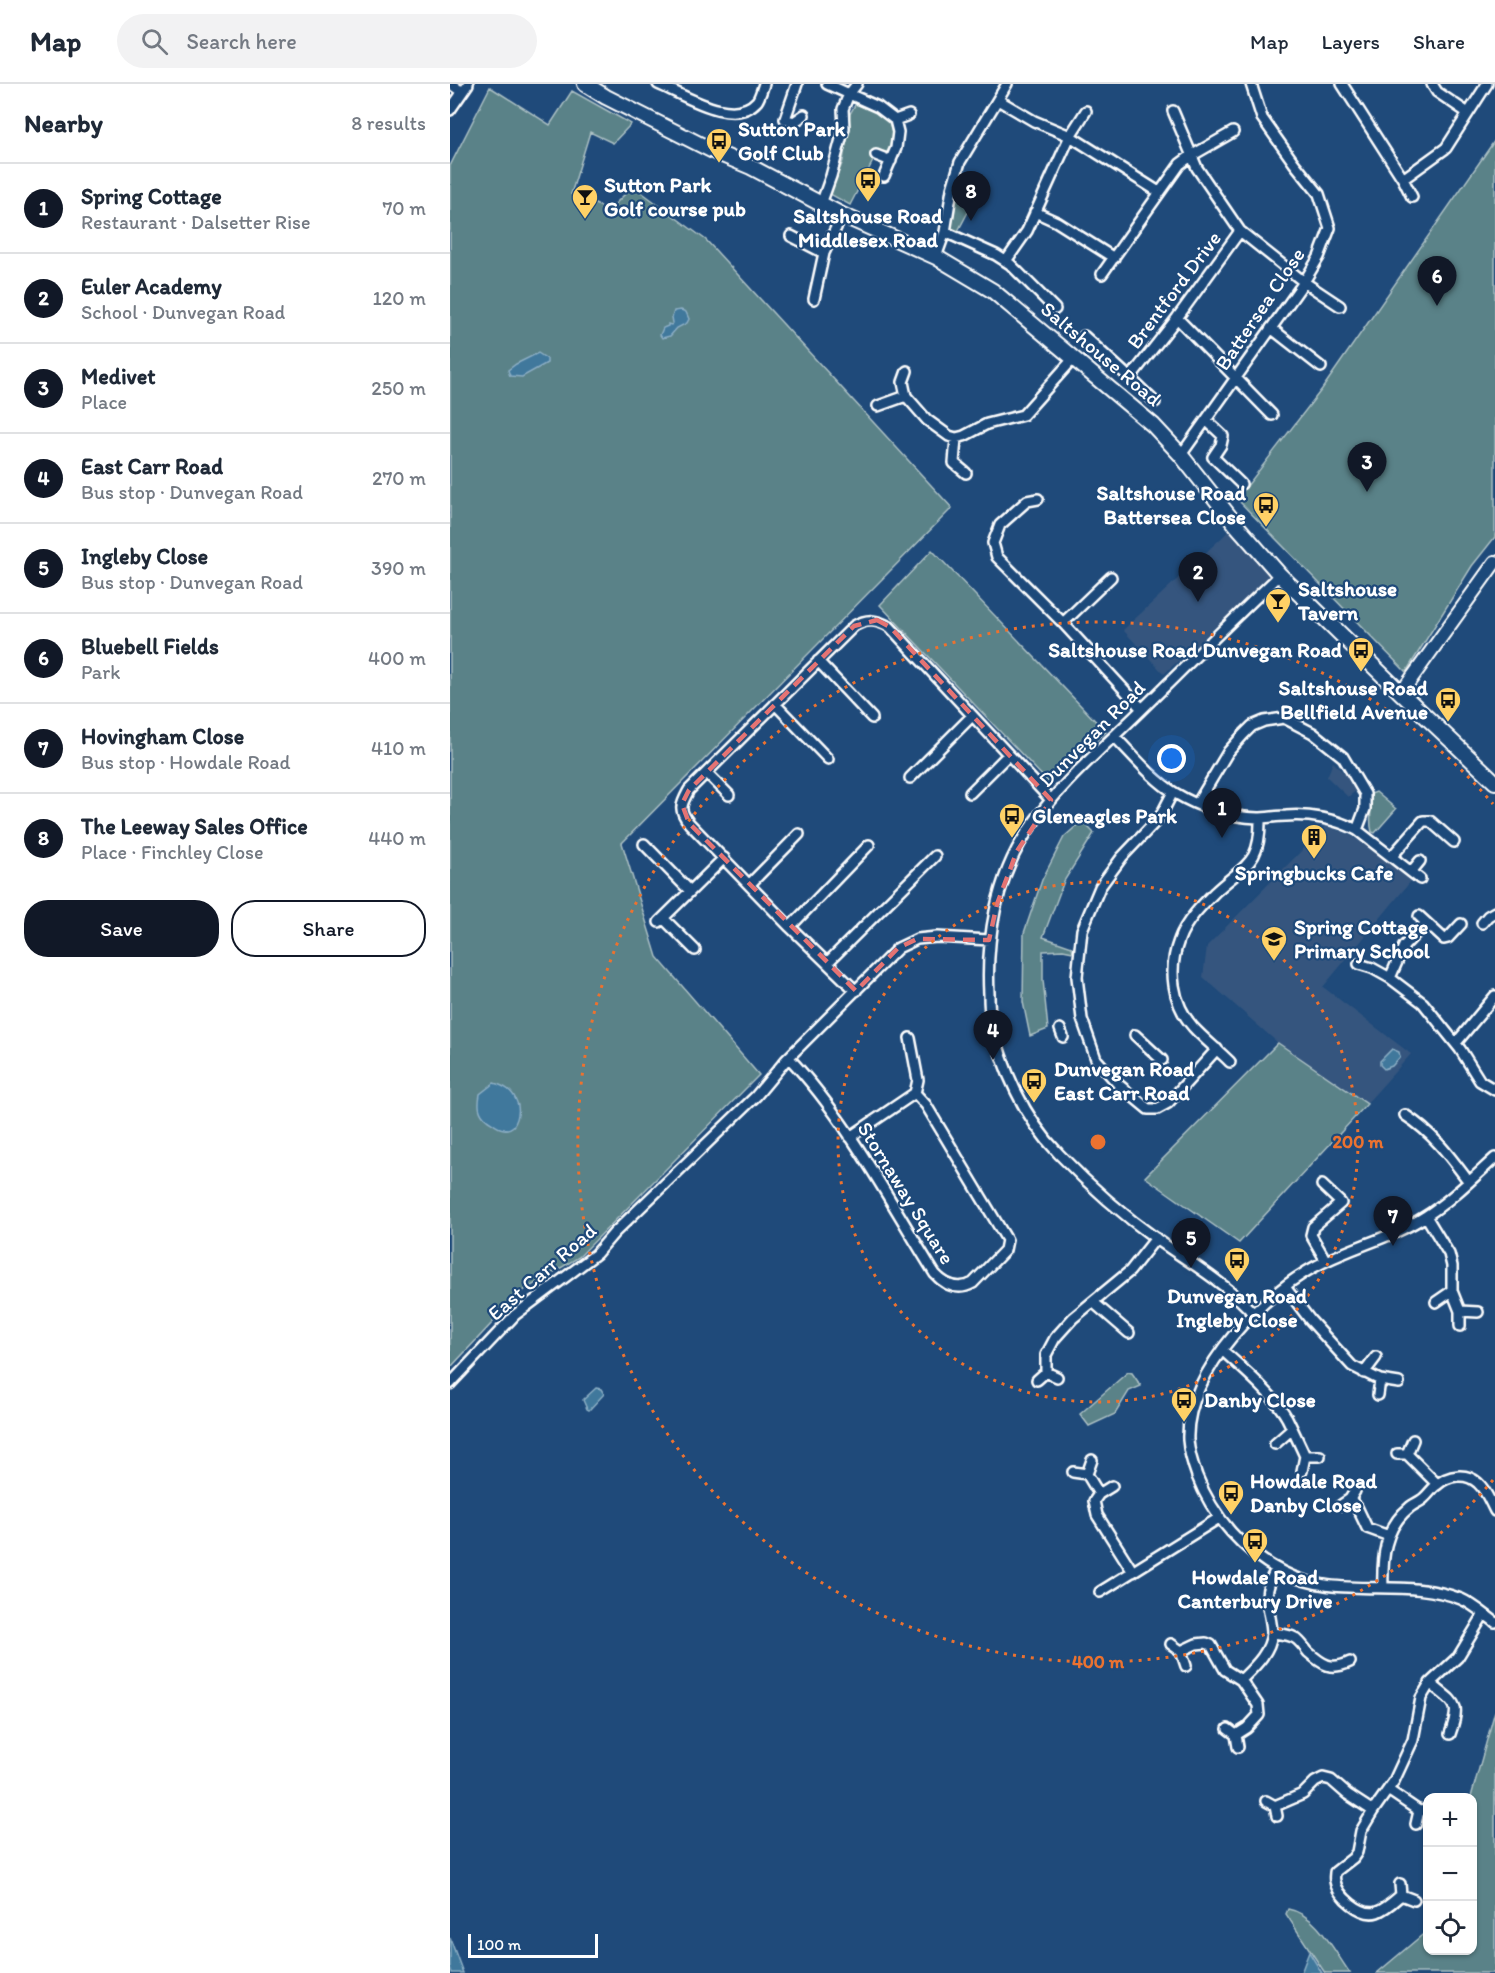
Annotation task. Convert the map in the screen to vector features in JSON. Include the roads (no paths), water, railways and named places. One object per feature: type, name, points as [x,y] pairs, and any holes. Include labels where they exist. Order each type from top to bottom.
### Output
[{"type":"main road","name":"Saltshouse Road","points":[[585,84],[664,127],[751,167],[842,215],[936,257],[993,291],[1153,425],[1181,455],[1237,526],[1280,575],[1495,782]]},
{"type":"street","points":[[450,110],[465,88],[451,84]]},
{"type":"street","points":[[658,84],[715,109],[730,113],[747,108],[757,101],[764,84]]},
{"type":"street","points":[[797,84],[786,119],[794,122],[804,116]]},
{"type":"street","points":[[828,84],[878,107],[895,120],[898,132],[896,148],[884,176]]},
{"type":"street","points":[[821,204],[844,128],[843,109],[849,94],[857,84]]},
{"type":"street","points":[[936,257],[945,232],[952,189],[960,162],[1007,84]]},
{"type":"street","name":"Battersea Close","points":[[1181,455],[1304,282],[1319,257],[1330,228],[1319,194],[1262,118],[1251,84]]},
{"type":"street","points":[[1342,84],[1412,196]]},
{"type":"street","points":[[1432,84],[1437,92],[1468,113]]},
{"type":"street","points":[[1403,179],[1446,148],[1487,84]]},
{"type":"street","points":[[998,100],[1034,121],[1070,136],[1159,192]]},
{"type":"street","points":[[1006,261],[1027,231],[1070,136],[1086,111]]},
{"type":"street","points":[[1173,111],[1191,156],[1229,218],[1240,231],[1304,282],[1340,306]]},
{"type":"street","points":[[895,120],[909,115]]},
{"type":"street","points":[[1102,274],[1180,164],[1233,132]]},
{"type":"street","points":[[876,155],[891,161]]},
{"type":"street","points":[[1035,212],[1057,222],[1114,258]]},
{"type":"street","points":[[806,289],[815,295],[824,253],[842,215]]},
{"type":"street","name":"Brentford Drive","points":[[1084,336],[1130,378],[1240,231]]},
{"type":"street","points":[[945,232],[1006,261],[1055,309]]},
{"type":"street","points":[[794,241],[824,253]]},
{"type":"street","points":[[1177,318],[1272,416]]},
{"type":"street","points":[[1271,328],[1321,367]]},
{"type":"street","points":[[907,371],[903,382],[906,396],[927,420],[956,438],[987,424],[1023,415],[1073,359]]},
{"type":"street","points":[[1130,378],[1155,402]]},
{"type":"street","points":[[878,406],[906,396]]},
{"type":"street","points":[[1206,420],[1224,436],[1214,457],[1241,484]]},
{"type":"street","points":[[956,438],[954,463],[966,473]]},
{"type":"street","points":[[1038,499],[1027,501],[1000,525],[993,543],[997,557],[1063,623],[1142,709]]},
{"type":"street","points":[[1401,693],[1495,562]]},
{"type":"street","name":"Dunvegan Road","points":[[1253,1313],[1223,1285],[1156,1238],[1086,1180],[1058,1153],[1034,1122],[1017,1093],[999,1048],[990,1016],[989,940],[997,904],[1017,851],[1026,834],[1051,800],[1223,628],[1280,575]]},
{"type":"street","points":[[1063,623],[1111,577]]},
{"type":"street","points":[[856,991],[790,927],[683,814],[682,804],[689,790],[818,661],[862,621],[877,620],[890,627],[1051,800]]},
{"type":"street","points":[[818,661],[872,718]]},
{"type":"street","points":[[775,704],[828,759]]},
{"type":"street","points":[[910,778],[972,716]]},
{"type":"street","points":[[1197,804],[1228,752],[1252,726],[1264,721],[1284,718],[1313,733],[1343,757],[1365,794],[1365,809],[1358,830]]},
{"type":"street","points":[[1114,736],[1173,792],[1197,804],[1224,814],[1260,818],[1292,815],[1347,824],[1358,830],[1420,879]]},
{"type":"street","points":[[970,793],[1008,755]]},
{"type":"street","points":[[707,772],[729,795]]},
{"type":"street","points":[[1173,792],[1160,817],[1122,857],[1100,887],[1082,930],[1077,976],[1082,1019],[1096,1059],[1119,1085],[1148,1109],[1157,1109],[1168,1103],[1217,1049]]},
{"type":"street","points":[[1392,856],[1421,816],[1454,842]]},
{"type":"street","points":[[1230,1062],[1192,1026],[1182,1011],[1173,985],[1174,957],[1179,939],[1190,920],[1214,894],[1249,863],[1257,852],[1260,818]]},
{"type":"street","points":[[750,884],[799,834]]},
{"type":"street","points":[[644,844],[690,891]]},
{"type":"street","points":[[790,927],[869,845]]},
{"type":"street","points":[[827,963],[935,856]]},
{"type":"street","points":[[695,950],[661,920],[724,858]]},
{"type":"street","points":[[1411,872],[1420,861]]},
{"type":"street","points":[[1482,923],[1495,912]]},
{"type":"street","points":[[1390,978],[1404,946],[1422,919],[1444,939],[1448,938],[1461,924]]},
{"type":"street","name":"East Carr Road","points":[[450,1384],[516,1315],[596,1254],[614,1233],[756,1096],[789,1058],[898,948],[917,939],[936,937],[989,940]]},
{"type":"street","points":[[1359,964],[1390,978],[1423,1003],[1456,1043],[1480,1082],[1495,1090]]},
{"type":"street","points":[[1456,1043],[1493,994]]},
{"type":"street","points":[[1135,1035],[1162,1060]]},
{"type":"street","points":[[850,1137],[915,1094],[918,1080],[908,1043]]},
{"type":"street","name":"Stornaway Square","points":[[789,1058],[811,1081],[850,1137],[935,1274],[941,1281],[955,1287],[963,1287],[973,1283],[1005,1250],[1007,1240],[926,1105],[915,1094]]},
{"type":"street","points":[[1405,1115],[1439,1143],[1469,1182]]},
{"type":"street","points":[[1495,1158],[1426,1216],[1404,1228],[1326,1261],[1285,1287],[1253,1313],[1222,1350],[1204,1378],[1193,1407],[1188,1439],[1191,1460],[1207,1499],[1219,1518],[1243,1544],[1276,1569],[1307,1582],[1341,1587],[1409,1589],[1439,1593],[1462,1599],[1495,1622]]},
{"type":"street","points":[[1322,1185],[1341,1203],[1313,1227],[1311,1234],[1326,1261]]},
{"type":"street","points":[[1426,1216],[1449,1254],[1452,1266],[1452,1291],[1460,1311],[1460,1326]]},
{"type":"street","points":[[1037,1380],[1046,1372],[1046,1355],[1055,1338],[1073,1318],[1130,1271],[1156,1238]]},
{"type":"street","points":[[1285,1287],[1310,1320],[1352,1366],[1380,1380],[1399,1383]]},
{"type":"street","points":[[1436,1302],[1452,1291]]},
{"type":"street","points":[[1094,1302],[1129,1333]]},
{"type":"street","points":[[1460,1311],[1478,1312]]},
{"type":"street","points":[[1222,1350],[1248,1373],[1287,1417],[1291,1430],[1305,1456],[1302,1471]]},
{"type":"street","points":[[1364,1373],[1376,1357]]},
{"type":"street","points":[[1046,1372],[1058,1377]]},
{"type":"street","points":[[1378,1395],[1380,1380]]},
{"type":"street","points":[[1275,1444],[1291,1430]]},
{"type":"street","points":[[1413,1440],[1402,1454],[1437,1484]]},
{"type":"street","points":[[1305,1456],[1320,1456]]},
{"type":"street","points":[[1087,1474],[1092,1460]]},
{"type":"street","points":[[1073,1472],[1087,1474]]},
{"type":"street","points":[[1087,1474],[1099,1494]]},
{"type":"street","points":[[1383,1588],[1382,1567],[1389,1536],[1400,1516],[1424,1498],[1437,1484],[1452,1476],[1465,1476],[1478,1483],[1495,1511]]},
{"type":"street","points":[[1112,1486],[1099,1494],[1094,1501],[1098,1515],[1133,1572]]},
{"type":"street","points":[[1341,1505],[1353,1495],[1367,1528],[1389,1536]]},
{"type":"street","points":[[1100,1592],[1219,1518]]},
{"type":"street","points":[[1241,1680],[1262,1659],[1269,1643],[1272,1633],[1267,1595],[1276,1569]]},
{"type":"street","points":[[1401,1895],[1376,1912],[1361,1911],[1349,1903],[1335,1883],[1335,1872],[1357,1852],[1361,1832],[1394,1781],[1413,1740],[1421,1698],[1430,1683],[1458,1657],[1484,1614]]},
{"type":"street","points":[[1272,1633],[1297,1639],[1326,1671],[1350,1662]]},
{"type":"street","points":[[1171,1644],[1181,1652],[1186,1665]]},
{"type":"street","points":[[1181,1652],[1196,1644],[1211,1645],[1225,1670],[1241,1680],[1258,1704],[1259,1715],[1247,1728],[1232,1732],[1238,1748]]},
{"type":"street","points":[[1430,1683],[1462,1710],[1450,1734]]},
{"type":"street","points":[[1266,1801],[1276,1811],[1323,1778],[1331,1780],[1373,1811]]},
{"type":"street","points":[[1388,1790],[1423,1810],[1416,1824]]},
{"type":"street","points":[[1400,1884],[1401,1895]]},
{"type":"street","points":[[1401,1895],[1414,1900]]},
{"type":"place","name":"Sutton Park Golf Club","points":[[719,164]]},
{"type":"place","name":"Saltshouse Road Middlesex Road","points":[[868,203]]},
{"type":"place","name":"Sutton Park Golf course pub","points":[[585,220]]},
{"type":"place","name":"The Leeway Sales Office","points":[[971,221]]},
{"type":"place","name":"Bluebell Fields","points":[[1437,306]]},
{"type":"place","name":"Medivet","points":[[1367,492]]},
{"type":"place","name":"Saltshouse Road Battersea Close","points":[[1266,528]]},
{"type":"place","name":"Euler Academy","points":[[1198,602]]},
{"type":"place","name":"Saltshouse Tavern","points":[[1278,624]]},
{"type":"place","name":"Saltshouse Road Dunvegan Road","points":[[1361,673]]},
{"type":"place","name":"Saltshouse Road Bellfield Avenue","points":[[1448,723]]},
{"type":"place","name":"Spring Cottage","points":[[1222,838]]},
{"type":"place","name":"Gleneagles Park","points":[[1012,839]]},
{"type":"place","name":"Springbucks Cafe","points":[[1314,860]]},
{"type":"place","name":"Spring Cottage Primary School","points":[[1274,962]]},
{"type":"place","name":"East Carr Road","points":[[993,1060]]},
{"type":"place","name":"Dunvegan Road East Carr Road","points":[[1034,1104]]},
{"type":"place","name":"Hovingham Close","points":[[1393,1246]]},
{"type":"place","name":"Ingleby Close","points":[[1191,1268]]},
{"type":"place","name":"Dunvegan Road Ingleby Close","points":[[1237,1283]]},
{"type":"place","name":"Danby Close","points":[[1184,1423]]},
{"type":"place","name":"Howdale Road Danby Close","points":[[1231,1516]]},
{"type":"place","name":"Howdale Road Canterbury Drive","points":[[1255,1564]]}]
